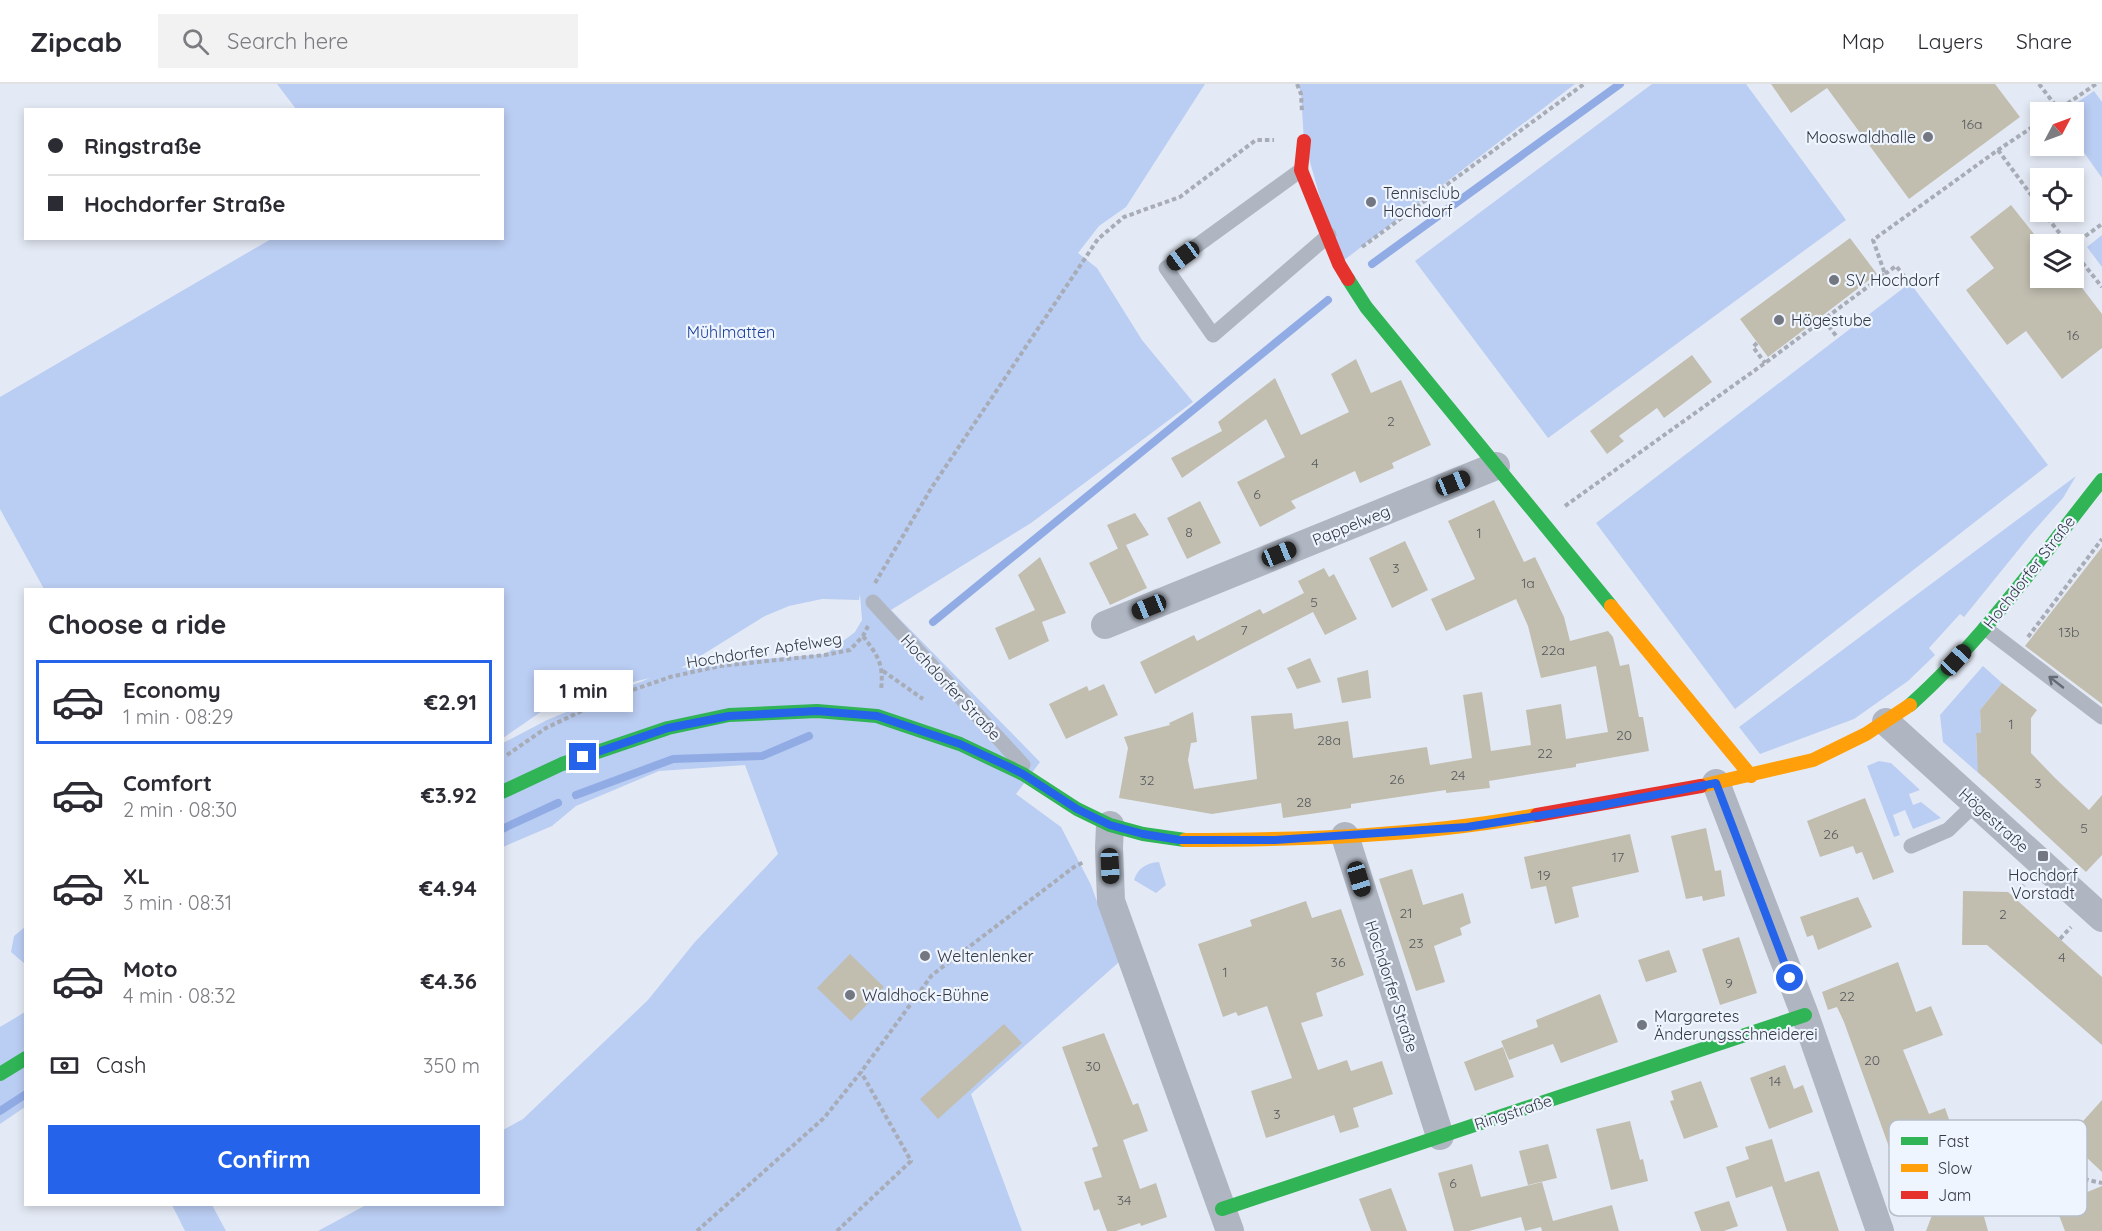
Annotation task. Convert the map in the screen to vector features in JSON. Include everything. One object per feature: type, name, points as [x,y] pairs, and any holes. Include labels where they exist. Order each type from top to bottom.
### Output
[{"type":"street","points":[[1305,141],[1302,170],[1339,264],[1366,307],[1751,776]]},
{"type":"street","name":"Pappelweg","points":[[1105,625],[1497,466]]},
{"type":"street","name":"Hochdorfer Straße","points":[[504,791],[562,764],[668,728],[729,716],[817,711],[877,716],[960,744],[1023,774],[1077,809],[1109,837],[1143,834],[1180,840],[1275,840],[1490,824],[1716,783],[1813,760],[1866,734],[1904,710],[1941,677],[1985,628],[2102,480]]},
{"type":"street","name":"Högestraße","points":[[1886,722],[2102,918]]},
{"type":"street","points":[[1716,783],[1805,1016],[1880,1231]]},
{"type":"street","name":"Hochdorfer Straße","points":[[1345,836],[1440,1136]]},
{"type":"street","name":"Ringstraße","points":[[1109,837],[1111,901],[1226,1220],[1440,1136],[1805,1016]]},
{"type":"street","points":[[0,1074],[24,1059]]},
{"type":"lane","points":[[1302,170],[1166,268],[1214,335],[1329,235]]},
{"type":"lane","name":"Hochdorfer Straße","points":[[873,602],[1023,763],[1023,774]]},
{"type":"lane","points":[[1985,628],[2102,717]]},
{"type":"lane","points":[[1911,846],[1948,830],[1975,804]]},
{"type":"path","points":[[1339,264],[1584,84]]},
{"type":"path","points":[[2039,84],[2051,102]]},
{"type":"path","points":[[2070,102],[2096,84]]},
{"type":"path","points":[[1885,274],[1873,240],[2030,129]]},
{"type":"path","points":[[883,671],[878,656],[863,636],[868,625],[876,581],[932,487],[1098,239],[1124,217],[1180,197],[1256,140],[1305,141]]},
{"type":"path","points":[[1998,150],[2030,193]]},
{"type":"path","points":[[2051,222],[2060,234]]},
{"type":"path","points":[[2084,237],[2102,224]]},
{"type":"path","points":[[2084,265],[2102,287]]},
{"type":"path","points":[[1543,522],[1896,266],[1908,281]]},
{"type":"path","points":[[1824,320],[1837,337]]},
{"type":"path","points":[[1757,343],[1753,346],[1765,363]]},
{"type":"path","points":[[2017,652],[2084,566],[2102,539]]},
{"type":"path","name":"Hochdorfer Apfelweg","points":[[504,756],[546,728],[607,699],[670,677],[720,666],[825,655],[850,650],[863,636]]},
{"type":"path","points":[[697,1231],[824,1118],[861,1072],[932,975],[1074,867],[1109,837]]},
{"type":"path","points":[[2014,897],[2024,885]]},
{"type":"path","points":[[2060,939],[2071,927]]},
{"type":"path","points":[[837,1231],[911,1161],[861,1072]]},
{"type":"path","points":[[2087,1180],[2102,1183]]},
{"type":"path","points":[[1871,1201],[1889,1196]]},
{"type":"green space","name":"Mühlmatten","points":[[277,84],[1205,84],[1126,207],[1099,226],[1078,253],[1097,268],[1142,340],[1193,402],[1031,523],[891,610],[1040,762],[1016,794],[1061,827],[1091,885],[1119,962],[971,1094],[1022,1231],[318,1231],[364,1206],[504,1206],[504,1129],[523,1119],[648,1000],[694,943],[778,854],[745,765],[659,771],[576,806],[552,826],[504,847],[504,742],[547,720],[650,678],[599,690],[548,707],[504,737],[504,588],[43,588],[0,509],[0,397],[269,240],[504,240],[504,108],[295,108]],"holes":[[[860,594],[862,620],[855,632],[826,654],[681,668],[765,616],[789,606],[822,599],[859,600]]]},
{"type":"green space","name":"Tennisclub Hochdorf","points":[[1298,84],[1575,84],[1339,264],[1304,141],[1301,94]]},
{"type":"green space","points":[[1652,84],[1746,84],[1846,220],[1548,438],[1415,261]]},
{"type":"green space","points":[[2094,91],[2102,102],[2102,178],[2084,153],[2084,102],[2078,102]]},
{"type":"green space","points":[[2102,235],[2102,267],[2087,247]]},
{"type":"green space","points":[[1910,283],[2048,465],[1735,709],[1596,523]]},
{"type":"green space","points":[[2076,476],[2063,498],[1964,617],[1960,614],[1929,648],[1935,655],[1908,681],[1854,719],[1760,754],[1739,727]]},
{"type":"green space","points":[[1983,666],[2002,683],[1980,710],[1981,733],[1976,733],[1977,756],[1982,756],[1984,778],[1943,742],[1940,715]]},
{"type":"green space","points":[[1879,761],[1891,763],[1920,790],[1909,794],[1913,805],[1921,802],[1941,818],[1913,829],[1905,810],[1893,815],[1900,835],[1894,837],[1867,766]]},
{"type":"green space","points":[[1159,862],[1166,885],[1156,893],[1134,880],[1143,867]]},
{"type":"green space","points":[[24,928],[24,963],[11,952],[14,936]]},
{"type":"green space","points":[[24,1013],[24,1108],[0,1124],[0,1027]]},
{"type":"green space","points":[[172,1206],[213,1206],[226,1231],[185,1231]]},
{"type":"building","name":"Mooswaldhalle","points":[[1771,84],[1995,84],[2020,117],[1909,199],[1827,88],[1791,113]]},
{"type":"building","points":[[2011,205],[2034,234],[2030,234],[2030,288],[2082,288],[2102,314],[2102,348],[2062,379],[2026,331],[2007,345],[1966,290],[1994,268],[1970,237]]},
{"type":"building","points":[[1850,238],[1877,274],[1768,357],[1740,319]]},
{"type":"building","points":[[1692,355],[1712,382],[1664,418],[1657,408],[1619,436],[1624,441],[1607,454],[1590,431]]},
{"type":"building","points":[[1356,359],[1371,393],[1401,380],[1431,445],[1392,463],[1394,468],[1360,483],[1355,471],[1291,501],[1296,508],[1260,527],[1237,482],[1285,457],[1266,419],[1182,478],[1171,458],[1222,431],[1218,422],[1275,378],[1301,435],[1349,412],[1331,374]]},
{"type":"building","points":[[1494,500],[1524,562],[1535,557],[1564,617],[1570,641],[1608,631],[1613,637],[1620,666],[1629,664],[1639,717],[1643,717],[1649,751],[1576,764],[1576,767],[1489,781],[1490,788],[1446,793],[1446,790],[1351,804],[1351,808],[1283,818],[1281,803],[1212,814],[1119,798],[1128,748],[1124,737],[1170,725],[1169,723],[1193,712],[1197,742],[1191,743],[1188,760],[1194,789],[1257,779],[1251,716],[1292,713],[1294,729],[1348,721],[1353,758],[1427,747],[1430,765],[1472,758],[1463,695],[1482,692],[1491,751],[1531,745],[1526,710],[1561,704],[1566,739],[1608,732],[1596,666],[1541,678],[1528,626],[1516,599],[1446,631],[1431,599],[1475,579],[1448,521]]},
{"type":"building","points":[[1200,501],[1221,543],[1187,559],[1167,518]]},
{"type":"building","points":[[1135,513],[1149,535],[1126,545],[1147,588],[1110,605],[1089,563],[1118,549],[1107,525]]},
{"type":"building","points":[[1405,541],[1428,590],[1392,608],[1369,558]]},
{"type":"building","points":[[2102,547],[2102,704],[2025,646]]},
{"type":"building","points":[[1040,557],[1066,613],[1042,622],[1049,641],[1009,660],[995,628],[1035,610],[1018,575]]},
{"type":"building","points":[[1324,568],[1329,577],[1334,574],[1357,619],[1325,635],[1313,612],[1155,694],[1140,662],[1194,635],[1197,641],[1260,609],[1263,614],[1304,593],[1298,581]]},
{"type":"building","points":[[1310,658],[1321,682],[1297,689],[1287,668]]},
{"type":"building","points":[[1368,670],[1371,698],[1342,703],[1337,678]]},
{"type":"building","points":[[2002,683],[2037,710],[2031,718],[2031,753],[2089,810],[2102,795],[2102,855],[2086,872],[1978,772],[1976,733],[1981,733],[1980,710]]},
{"type":"building","points":[[1104,684],[1118,715],[1066,739],[1049,704],[1087,686],[1089,691]]},
{"type":"building","points":[[1865,798],[1894,872],[1873,880],[1862,852],[1856,854],[1853,846],[1820,857],[1807,821]]},
{"type":"building","points":[[1706,828],[1715,871],[1721,870],[1725,896],[1703,901],[1702,896],[1686,899],[1671,836]]},
{"type":"building","points":[[1630,834],[1639,872],[1572,887],[1579,917],[1555,924],[1546,886],[1531,889],[1524,857]]},
{"type":"building","points":[[1412,869],[1423,905],[1463,893],[1471,923],[1460,928],[1462,935],[1434,946],[1445,982],[1416,991],[1379,879]]},
{"type":"building","points":[[1963,891],[2008,892],[2102,977],[2102,1045],[1987,945],[1962,945]]},
{"type":"building","points":[[1858,897],[1872,927],[1818,950],[1813,935],[1807,937],[1800,917]]},
{"type":"building","points":[[1306,901],[1312,918],[1341,909],[1364,975],[1316,993],[1323,1016],[1301,1023],[1318,1070],[1347,1060],[1351,1071],[1382,1061],[1393,1094],[1353,1108],[1359,1127],[1340,1133],[1334,1115],[1266,1138],[1251,1091],[1292,1078],[1267,1006],[1238,1016],[1236,1012],[1223,1017],[1198,944],[1252,926],[1250,920]]},
{"type":"building","points":[[1739,937],[1757,993],[1720,1005],[1702,949]]},
{"type":"building","points":[[1669,950],[1677,972],[1646,982],[1638,960]]},
{"type":"building","name":"Waldhock-Bühne","points":[[850,954],[884,987],[851,1021],[817,988]]},
{"type":"building","points":[[1898,962],[1916,1012],[1931,1006],[1943,1035],[1903,1050],[1929,1114],[1945,1108],[1949,1120],[1889,1120],[1889,1147],[1844,1022],[1837,1007],[1828,1010],[1822,992]]},
{"type":"building","points":[[1600,994],[1618,1042],[1561,1063],[1553,1044],[1509,1060],[1501,1041],[1538,1027],[1536,1020]]},
{"type":"building","points":[[1004,1024],[1022,1043],[938,1119],[920,1099]]},
{"type":"building","points":[[1104,1033],[1133,1105],[1138,1103],[1148,1131],[1123,1140],[1140,1189],[1156,1183],[1167,1217],[1116,1231],[1107,1231],[1099,1209],[1094,1211],[1084,1182],[1102,1177],[1092,1148],[1098,1146],[1062,1047]]},
{"type":"building","points":[[1503,1047],[1514,1077],[1475,1091],[1464,1062]]},
{"type":"building","points":[[1785,1065],[1794,1089],[1803,1085],[1813,1112],[1769,1129],[1750,1078]]},
{"type":"building","points":[[1701,1081],[1718,1127],[1684,1139],[1670,1101],[1674,1100],[1671,1091]]},
{"type":"building","points":[[2102,1100],[2102,1172],[2087,1158],[2087,1120],[2084,1120]]},
{"type":"building","points":[[1630,1121],[1648,1181],[1611,1190],[1596,1129]]},
{"type":"building","points":[[1772,1139],[1785,1182],[1819,1171],[1839,1231],[1787,1231],[1772,1186],[1736,1198],[1726,1167],[1749,1159],[1745,1147]]},
{"type":"building","points":[[1548,1144],[1557,1178],[1528,1185],[1519,1151]]},
{"type":"building","points":[[1472,1164],[1481,1197],[1542,1182],[1553,1221],[1612,1205],[1619,1231],[1542,1231],[1541,1227],[1525,1231],[1521,1217],[1469,1231],[1454,1231],[1438,1173]]},
{"type":"building","points":[[2102,1186],[2102,1231],[2065,1231],[2059,1216],[2087,1216],[2087,1192]]},
{"type":"building","points":[[1391,1188],[1407,1231],[1371,1231],[1359,1199]]},
{"type":"building","points":[[1729,1201],[1738,1226],[1724,1231],[1701,1231],[1694,1212]]},
{"type":"building","points":[[1932,1216],[1984,1216],[1988,1231],[1926,1231]]},
{"type":"waterway","points":[[1372,264],[1620,84]]},
{"type":"waterway","points":[[933,622],[1328,300]]},
{"type":"waterway","points":[[576,795],[673,759],[762,756],[809,736]]},
{"type":"waterway","points":[[504,828],[558,803]]},
{"type":"waterway","points":[[0,1111],[24,1095]]},
{"type":"traffic: fast","points":[[1348,279],[1366,307],[1611,606]]},
{"type":"traffic: fast","points":[[1910,705],[1963,653],[1987,625],[2102,480]]},
{"type":"traffic: fast","points":[[504,791],[562,764],[668,728],[729,715],[817,711],[877,716],[960,744],[1023,774],[1077,809],[1110,825],[1143,834],[1185,840]]},
{"type":"traffic: fast","points":[[1222,1209],[1805,1015]]},
{"type":"traffic: fast","points":[[0,1074],[24,1059]]},
{"type":"traffic: slow","points":[[1611,606],[1751,776]]},
{"type":"traffic: slow","points":[[1701,786],[1813,760],[1866,734],[1910,705]]},
{"type":"traffic: slow","points":[[1185,840],[1273,839],[1405,832],[1537,815]]},
{"type":"traffic: jam","points":[[1304,141],[1301,170],[1339,264],[1348,279]]},
{"type":"traffic: jam","points":[[1537,815],[1701,786]]},
{"type":"place","name":"Mooswaldhalle","points":[[1928,137]]},
{"type":"place","name":"Tennisclub Hochdorf","points":[[1371,202]]},
{"type":"place","name":"SV Hochdorf","points":[[1834,280]]},
{"type":"place","name":"Högestube","points":[[1779,320]]},
{"type":"place","name":"Hochdorf Vorstadt","points":[[2043,856]]},
{"type":"place","name":"Weltenlenker","points":[[925,956]]},
{"type":"place","name":"Waldhock-Bühne","points":[[850,995]]},
{"type":"place","name":"Margaretes Änderungsschneiderei","points":[[1642,1025]]},
{"type":"route","points":[[583,757],[668,728],[729,716],[817,711],[877,716],[960,744],[1005,765],[1077,809],[1110,825],[1143,834],[1180,840],[1275,840],[1467,827],[1593,807],[1716,783],[1790,978]]}]
